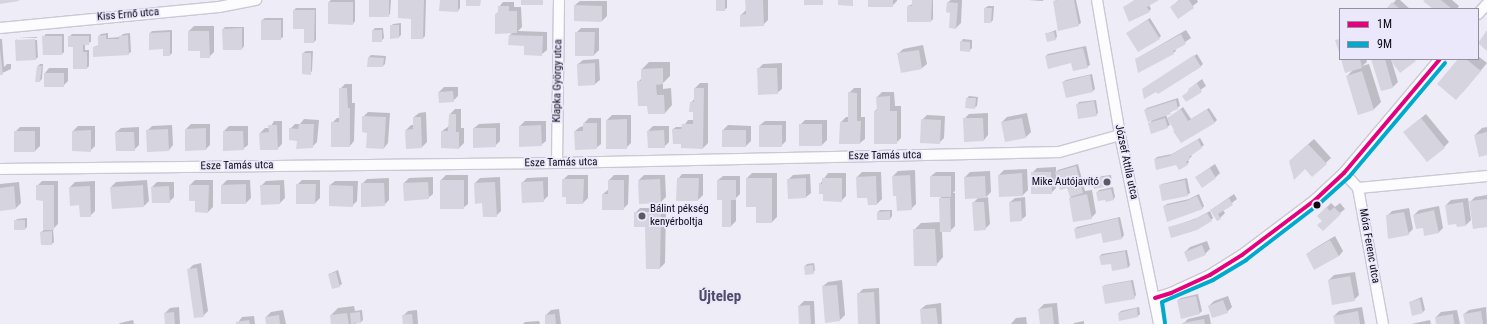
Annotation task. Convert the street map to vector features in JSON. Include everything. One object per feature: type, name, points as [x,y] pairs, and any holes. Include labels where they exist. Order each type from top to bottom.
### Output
[{"type":"street","name":"Kiss Ernő utca","points":[[0,28],[256,0]]},
{"type":"street","name":"Klapka György utca","points":[[557,163],[559,0]]},
{"type":"street","name":"József Attila utca","points":[[1097,0],[1120,135],[1155,298],[1159,324]]},
{"type":"street","points":[[1479,13],[1487,4]]},
{"type":"street","points":[[1155,298],[1171,293],[1210,275],[1242,255],[1315,200],[1344,173],[1439,60]]},
{"type":"street","name":"Esze Tamás utca","points":[[0,169],[557,163],[1059,152],[1120,135]]},
{"type":"street","points":[[1344,173],[1358,188],[1487,176]]},
{"type":"street","name":"Móra Ferenc utca","points":[[1358,188],[1383,324]]},
{"type":"building","points":[[0,0],[19,0],[19,1],[0,4]]},
{"type":"building","points":[[369,0],[389,0],[389,17],[369,17]]},
{"type":"building","points":[[398,0],[424,0],[423,39],[411,39],[411,19],[398,18]]},
{"type":"building","points":[[440,0],[458,0],[458,12],[439,11]]},
{"type":"building","points":[[466,0],[481,0],[480,6],[466,6]]},
{"type":"building","points":[[521,0],[543,0],[543,5],[521,5]]},
{"type":"building","points":[[716,0],[725,0],[725,11],[716,11]]},
{"type":"building","points":[[745,0],[763,0],[764,26],[740,27],[740,15],[746,14]]},
{"type":"building","points":[[804,0],[823,0],[823,5],[804,5]]},
{"type":"building","points":[[838,0],[853,0],[853,6],[838,5]]},
{"type":"building","points":[[868,0],[893,0],[893,7],[868,7]]},
{"type":"building","points":[[912,0],[932,0],[931,22],[907,22],[907,6],[912,6]]},
{"type":"building","points":[[1074,0],[1079,26],[1058,31],[1053,1]]},
{"type":"building","points":[[1135,0],[1159,0],[1147,7],[1150,12],[1129,22],[1123,7]]},
{"type":"building","points":[[1180,0],[1189,0],[1194,8],[1178,19],[1170,7]]},
{"type":"building","points":[[1441,0],[1451,8],[1432,8],[1423,1]]},
{"type":"building","points":[[328,2],[353,2],[353,25],[328,24]]},
{"type":"building","points":[[947,2],[958,3],[956,29],[949,28],[950,13],[946,12]]},
{"type":"building","points":[[1392,2],[1399,8],[1387,8]]},
{"type":"building","points":[[574,5],[602,6],[602,22],[574,21]]},
{"type":"building","points":[[498,6],[509,6],[509,11],[517,11],[517,33],[495,34],[495,14],[498,13]]},
{"type":"building","points":[[984,8],[992,8],[991,23],[984,23]]},
{"type":"building","points":[[293,10],[315,10],[314,43],[304,43],[304,29],[293,29]]},
{"type":"building","points":[[261,20],[281,20],[281,40],[261,40]]},
{"type":"building","points":[[1148,20],[1160,39],[1138,52],[1126,33]]},
{"type":"building","points":[[390,25],[399,25],[399,38],[390,39]]},
{"type":"building","points":[[242,28],[242,50],[223,50],[222,29]]},
{"type":"building","points":[[372,30],[382,30],[382,42],[372,42]]},
{"type":"building","points":[[1487,30],[1487,51],[1479,44]]},
{"type":"building","points":[[188,31],[209,31],[210,58],[200,58],[200,51],[188,51]]},
{"type":"building","points":[[170,32],[170,56],[163,56],[163,49],[149,50],[149,33]]},
{"type":"building","points":[[575,32],[595,32],[594,56],[575,56]]},
{"type":"building","points":[[1054,32],[1056,40],[1047,42],[1045,33]]},
{"type":"building","points":[[1181,34],[1186,44],[1173,51],[1174,54],[1138,73],[1135,59]]},
{"type":"building","points":[[106,35],[106,39],[119,39],[119,36],[128,35],[129,55],[93,57],[93,47],[98,46],[98,36]]},
{"type":"building","points":[[509,35],[543,36],[542,56],[524,55],[524,46],[508,45]]},
{"type":"building","points":[[42,36],[62,36],[62,55],[43,55]]},
{"type":"building","points":[[68,36],[89,36],[89,45],[83,45],[83,52],[87,52],[87,69],[73,69],[73,47],[68,47]]},
{"type":"building","points":[[35,39],[36,60],[16,61],[15,40]]},
{"type":"building","points":[[1339,39],[1339,52],[1335,40]]},
{"type":"building","points":[[960,41],[970,42],[970,52],[960,51]]},
{"type":"building","points":[[1083,48],[1088,68],[1073,71],[1071,63],[1048,69],[1045,56]]},
{"type":"building","points":[[0,49],[3,75],[0,75]]},
{"type":"building","points":[[919,50],[922,69],[901,73],[897,53]]},
{"type":"building","points":[[302,53],[311,53],[311,75],[302,74]]},
{"type":"building","points":[[1194,55],[1201,67],[1158,94],[1156,92],[1144,99],[1142,89]]},
{"type":"building","points":[[368,57],[384,58],[383,67],[367,67]]},
{"type":"building","points":[[1341,60],[1360,60],[1362,68],[1345,73]]},
{"type":"building","points":[[1371,60],[1385,60],[1393,88],[1381,91]]},
{"type":"building","points":[[1415,60],[1416,61],[1400,73],[1391,61]]},
{"type":"building","points":[[1457,60],[1467,60],[1481,71],[1456,100],[1437,84]]},
{"type":"building","points":[[595,63],[595,85],[578,86],[577,64]]},
{"type":"building","points":[[37,66],[42,66],[40,82],[35,82]]},
{"type":"building","points":[[663,68],[663,84],[656,85],[657,95],[664,95],[665,114],[648,114],[647,106],[638,106],[637,81],[641,81],[641,69]]},
{"type":"building","points":[[757,68],[777,68],[778,94],[758,95]]},
{"type":"building","points":[[1362,71],[1374,110],[1358,115],[1346,76]]},
{"type":"building","points":[[44,73],[64,73],[64,87],[44,87]]},
{"type":"building","points":[[1090,75],[1093,92],[1066,98],[1062,82]]},
{"type":"building","points":[[1197,83],[1202,92],[1186,102],[1182,96],[1189,91],[1188,89]]},
{"type":"building","points":[[339,88],[347,88],[348,108],[350,108],[350,147],[331,147],[331,122],[339,122]]},
{"type":"building","points":[[694,88],[704,88],[703,149],[681,148],[681,144],[673,144],[672,129],[681,129],[682,124],[693,124],[693,112],[689,112],[690,102],[694,102]]},
{"type":"building","points":[[453,91],[454,102],[439,103],[438,92]]},
{"type":"building","points":[[848,92],[857,93],[857,121],[861,121],[860,144],[839,144],[840,122],[848,122]]},
{"type":"building","points":[[890,96],[890,111],[897,111],[897,144],[874,144],[874,111],[877,111],[876,97]]},
{"type":"building","points":[[966,98],[976,98],[975,109],[965,108]]},
{"type":"building","points":[[1176,100],[1178,109],[1170,112],[1171,114],[1148,122],[1144,110]]},
{"type":"building","points":[[1094,101],[1097,116],[1078,119],[1076,104]]},
{"type":"building","points":[[1181,109],[1188,121],[1207,109],[1215,123],[1181,143],[1167,118]]},
{"type":"building","points":[[449,114],[456,114],[456,132],[459,132],[459,149],[441,148],[441,131],[448,131]]},
{"type":"building","points":[[362,116],[386,117],[384,149],[366,148],[367,133],[362,132]]},
{"type":"building","points":[[413,117],[421,117],[422,148],[406,149],[405,130],[413,129]]},
{"type":"building","points":[[963,118],[983,118],[984,141],[964,142]]},
{"type":"building","points":[[1022,118],[1026,138],[1005,142],[1001,122]]},
{"type":"building","points":[[1165,118],[1168,128],[1151,134],[1148,123]]},
{"type":"building","points":[[1421,118],[1445,148],[1427,162],[1403,132]]},
{"type":"building","points":[[627,119],[627,149],[606,149],[606,120]]},
{"type":"building","points":[[921,119],[941,120],[940,144],[920,143]]},
{"type":"building","points":[[583,123],[597,123],[597,149],[575,150],[574,131],[583,131]]},
{"type":"building","points":[[299,124],[314,124],[313,148],[296,149],[297,141],[289,140],[289,128],[298,129]]},
{"type":"building","points":[[799,124],[822,124],[822,146],[799,146]]},
{"type":"building","points":[[268,125],[277,125],[278,150],[260,150],[259,133],[269,132]]},
{"type":"building","points":[[541,125],[542,146],[519,147],[519,126]]},
{"type":"building","points":[[759,125],[782,125],[782,147],[759,147]]},
{"type":"building","points":[[206,128],[206,150],[185,151],[185,129]]},
{"type":"building","points":[[473,128],[496,128],[496,147],[473,148]]},
{"type":"building","points":[[168,129],[169,151],[147,152],[146,130]]},
{"type":"building","points":[[91,130],[91,152],[72,151],[72,131]]},
{"type":"building","points":[[664,130],[665,148],[648,148],[647,131]]},
{"type":"building","points":[[722,130],[746,130],[746,147],[722,147]]},
{"type":"building","points":[[14,131],[35,131],[35,152],[14,152]]},
{"type":"building","points":[[223,131],[243,131],[244,150],[223,151]]},
{"type":"building","points":[[115,132],[134,132],[135,151],[116,151]]},
{"type":"building","points":[[1487,132],[1487,155],[1479,157],[1474,135]]},
{"type":"building","points":[[1198,139],[1202,148],[1189,157],[1190,159],[1186,162],[1188,165],[1179,170],[1176,165],[1156,170],[1154,159],[1169,156]]},
{"type":"building","points":[[1308,144],[1327,164],[1312,177],[1305,169],[1294,180],[1289,161]]},
{"type":"building","points":[[1076,166],[1083,193],[1070,197],[1067,188],[1060,190],[1055,172]]},
{"type":"building","points":[[1210,168],[1216,178],[1202,188],[1195,177]]},
{"type":"building","points":[[1031,172],[1051,172],[1052,194],[1031,194]]},
{"type":"building","points":[[1022,173],[1023,196],[999,197],[998,175]]},
{"type":"building","points":[[910,175],[912,210],[897,211],[896,196],[893,196],[892,176]]},
{"type":"building","points":[[876,176],[877,205],[868,205],[867,198],[857,198],[856,177]]},
{"type":"building","points":[[930,176],[951,176],[951,197],[930,197]]},
{"type":"building","points":[[985,176],[986,198],[965,199],[964,177]]},
{"type":"building","points":[[1109,176],[1110,186],[1094,189],[1091,179]]},
{"type":"building","points":[[677,178],[699,178],[698,201],[676,201]]},
{"type":"building","points":[[746,178],[772,178],[772,223],[756,223],[756,207],[746,207]]},
{"type":"building","points":[[806,178],[806,198],[788,199],[787,179]]},
{"type":"building","points":[[822,178],[842,178],[842,202],[823,201],[823,194],[819,194],[819,183],[822,184]]},
{"type":"building","points":[[562,179],[584,179],[583,204],[566,204],[566,197],[562,197]]},
{"type":"building","points":[[660,179],[661,203],[639,204],[638,180]]},
{"type":"building","points":[[440,180],[464,180],[464,209],[440,209]]},
{"type":"building","points":[[608,180],[624,180],[624,210],[602,210],[602,194],[608,194]]},
{"type":"building","points":[[717,180],[736,180],[736,200],[731,200],[731,227],[722,227],[722,200],[717,200]]},
{"type":"building","points":[[1185,180],[1188,196],[1162,201],[1159,185]]},
{"type":"building","points":[[543,181],[544,202],[522,203],[521,182]]},
{"type":"building","points":[[428,182],[429,199],[404,201],[403,183]]},
{"type":"building","points":[[495,182],[497,217],[483,217],[482,203],[475,204],[474,183]]},
{"type":"building","points":[[361,183],[384,183],[385,206],[361,207]]},
{"type":"building","points":[[246,184],[246,204],[221,204],[221,185]]},
{"type":"building","points":[[296,184],[316,184],[315,204],[296,204]]},
{"type":"building","points":[[36,185],[54,185],[54,230],[43,230],[43,201],[36,200]]},
{"type":"building","points":[[143,185],[144,207],[112,209],[110,187]]},
{"type":"building","points":[[189,185],[209,185],[208,213],[195,212],[195,201],[189,201]]},
{"type":"building","points":[[260,185],[280,185],[280,204],[261,205]]},
{"type":"building","points":[[329,185],[353,186],[353,207],[329,206]]},
{"type":"building","points":[[14,186],[16,209],[0,211],[0,188]]},
{"type":"building","points":[[90,186],[91,217],[80,217],[79,205],[70,206],[69,187]]},
{"type":"building","points":[[169,186],[170,203],[152,203],[151,187]]},
{"type":"building","points":[[1111,189],[1114,200],[1106,202],[1105,200],[1098,201],[1096,192]]},
{"type":"building","points":[[1087,194],[1092,219],[1073,222],[1069,198]]},
{"type":"building","points":[[1197,196],[1203,209],[1167,222],[1163,206],[1186,201]]},
{"type":"building","points":[[939,198],[950,198],[951,232],[940,232]]},
{"type":"building","points":[[1229,198],[1233,205],[1218,214],[1221,219],[1217,221],[1210,210]]},
{"type":"building","points":[[1487,199],[1487,227],[1473,229],[1469,201]]},
{"type":"building","points":[[1021,201],[1022,221],[1010,222],[1009,202]]},
{"type":"building","points":[[972,202],[984,202],[986,230],[974,231]]},
{"type":"building","points":[[1463,202],[1466,226],[1457,227],[1456,224],[1448,225],[1445,205]]},
{"type":"building","points":[[1326,207],[1330,211],[1334,207],[1341,214],[1323,231],[1317,225],[1322,221],[1317,216]]},
{"type":"building","points":[[1434,210],[1439,233],[1424,236],[1423,228],[1416,229],[1413,215]]},
{"type":"building","points":[[890,211],[890,220],[877,220],[877,212]]},
{"type":"building","points":[[634,212],[661,212],[660,269],[646,269],[645,227],[634,227]]},
{"type":"building","points":[[1404,212],[1409,235],[1388,239],[1386,215]]},
{"type":"building","points":[[1207,213],[1212,221],[1197,230],[1171,238],[1168,227],[1193,220]]},
{"type":"building","points":[[1118,218],[1122,239],[1103,243],[1101,233],[1076,239],[1074,229]]},
{"type":"building","points":[[14,220],[25,220],[25,230],[14,230]]},
{"type":"building","points":[[913,229],[935,229],[937,266],[914,266]]},
{"type":"building","points":[[52,231],[52,245],[41,245],[40,232]]},
{"type":"building","points":[[1330,240],[1339,256],[1314,270],[1306,254]]},
{"type":"building","points":[[1202,245],[1206,255],[1188,262],[1184,252]]},
{"type":"building","points":[[1125,251],[1128,268],[1112,271],[1111,264],[1101,265],[1099,256]]},
{"type":"building","points":[[813,265],[814,274],[805,275],[804,266]]},
{"type":"building","points":[[197,268],[204,317],[194,318],[187,269]]},
{"type":"building","points":[[336,272],[340,287],[332,289],[328,274]]},
{"type":"building","points":[[1350,276],[1355,301],[1332,305],[1328,280]]},
{"type":"building","points":[[1131,281],[1135,299],[1105,304],[1102,286]]},
{"type":"building","points":[[837,285],[840,321],[825,323],[822,286]]},
{"type":"building","points":[[874,292],[876,324],[858,324],[857,293]]},
{"type":"building","points":[[1196,296],[1200,314],[1181,319],[1177,300]]},
{"type":"building","points":[[1420,299],[1423,313],[1412,316],[1409,302]]},
{"type":"building","points":[[1223,300],[1228,313],[1212,318],[1208,306]]},
{"type":"building","points":[[810,305],[811,324],[799,324],[798,306]]},
{"type":"building","points":[[1052,307],[1054,324],[1040,324],[1038,309]]},
{"type":"building","points":[[936,308],[938,324],[921,324],[920,309]]},
{"type":"building","points":[[1137,308],[1138,317],[1119,321],[1118,313]]},
{"type":"building","points":[[1358,311],[1360,324],[1335,324],[1333,316]]},
{"type":"building","points":[[1481,311],[1483,324],[1465,324],[1463,314]]},
{"type":"building","points":[[174,312],[175,324],[165,324],[164,313]]},
{"type":"building","points":[[360,312],[361,323],[351,324],[350,313]]},
{"type":"building","points":[[347,313],[349,324],[331,324],[330,315]]},
{"type":"building","points":[[412,314],[413,324],[403,324],[402,315]]},
{"type":"building","points":[[555,314],[556,324],[545,324],[545,315]]},
{"type":"building","points":[[1453,314],[1454,324],[1436,324],[1435,317]]},
{"type":"building","points":[[279,315],[280,324],[266,324],[265,317]]},
{"type":"building","points":[[1204,319],[1205,324],[1182,324],[1182,323]]},
{"type":"building","points":[[249,320],[250,324],[236,324],[236,322]]},
{"type":"transit line","name":"1M","points":[[1155,298],[1171,293],[1210,275],[1242,255],[1315,200],[1344,173],[1439,60]]},
{"type":"transit line","name":"9M","points":[[1165,323],[1162,302],[1213,280],[1246,260],[1319,204],[1349,177],[1445,63]]},
{"type":"place","name":"Mike Autójavító","points":[[1107,182]]},
{"type":"place","name":"Bálint pékség kenyérboltja","points":[[642,216]]},
{"type":"district","name":"Újtelep","points":[[720,297]]}]
